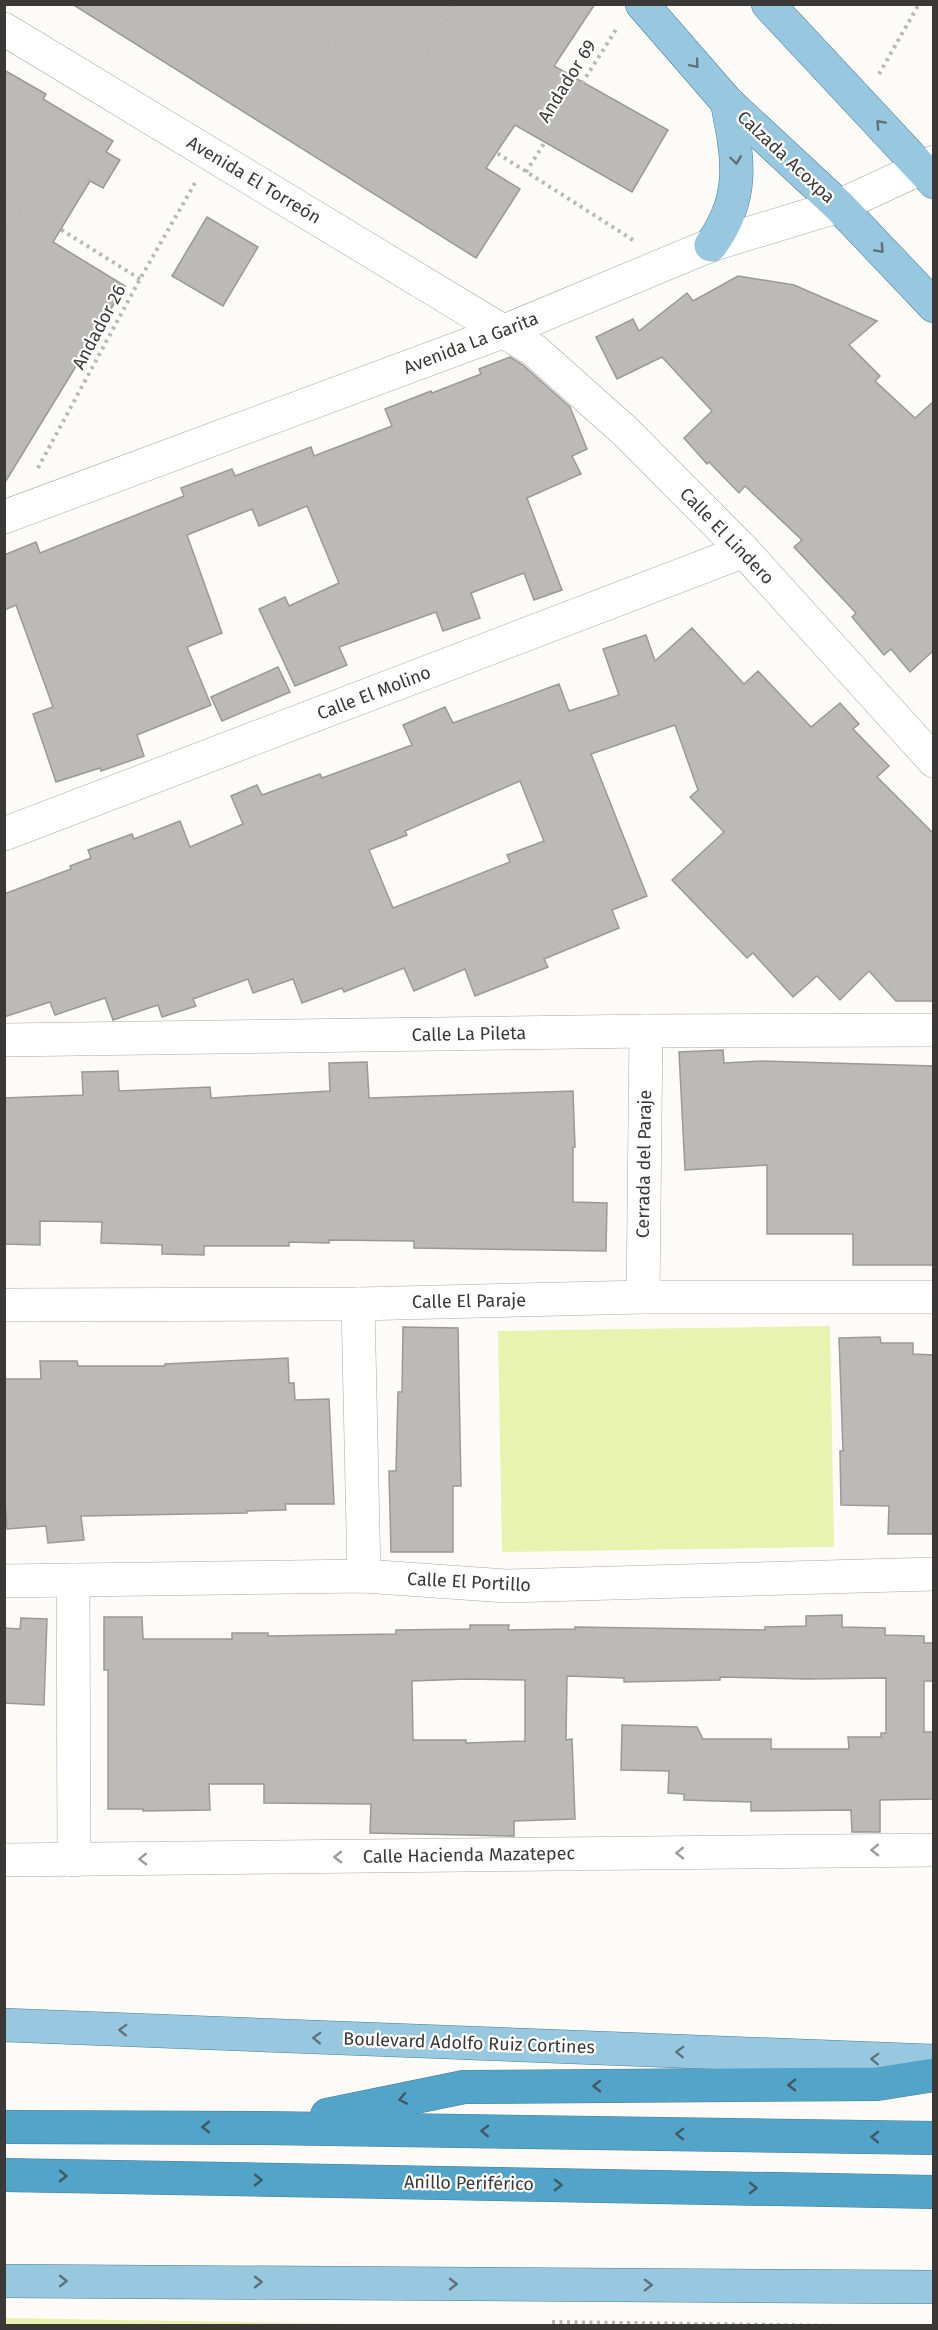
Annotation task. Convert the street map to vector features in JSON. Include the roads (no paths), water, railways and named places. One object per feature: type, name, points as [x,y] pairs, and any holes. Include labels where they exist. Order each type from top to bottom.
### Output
[{"type":"highway","points":[[263,2128],[464,2087],[877,2084],[933,2075]]},
{"type":"highway","points":[[4,2127],[263,2128],[933,2138]]},
{"type":"highway","name":"Anillo Periférico","points":[[4,2175],[933,2192]]},
{"type":"main road","points":[[768,4],[861,104],[929,170]]},
{"type":"main road","name":"Calzada Acoxpa","points":[[631,14],[671,20],[727,102],[839,206],[933,306]]},
{"type":"main road","points":[[711,245],[723,228],[736,189],[737,169],[727,102]]},
{"type":"main road","name":"Boulevard Adolfo Ruiz Cortines","points":[[4,2025],[933,2061]]},
{"type":"main road","points":[[4,2281],[933,2287]]},
{"type":"street","name":"Avenida El Torreón","points":[[4,29],[502,332]]},
{"type":"street","name":"Avenida La Garita","points":[[8,516],[502,332],[711,245],[839,206],[929,170]]},
{"type":"street","name":"Calle El Lindero","points":[[502,332],[534,350],[626,432],[744,551],[933,760]]},
{"type":"street","name":"Calle El Molino","points":[[4,834],[744,551]]},
{"type":"street","name":"Calle La Pileta","points":[[4,1040],[646,1031],[933,1030]]},
{"type":"street","name":"Cerrada del Paraje","points":[[643,1297],[646,1031]]},
{"type":"street","name":"Calle El Paraje","points":[[4,1305],[358,1304],[643,1297],[933,1297]]},
{"type":"street","points":[[358,1304],[364,1576]]},
{"type":"street","name":"Calle El Portillo","points":[[4,1581],[364,1576],[506,1586],[933,1574]]},
{"type":"street","points":[[73,1580],[74,1860]]},
{"type":"street","name":"Calle Hacienda Mazatepec","points":[[4,1860],[933,1850]]}]
